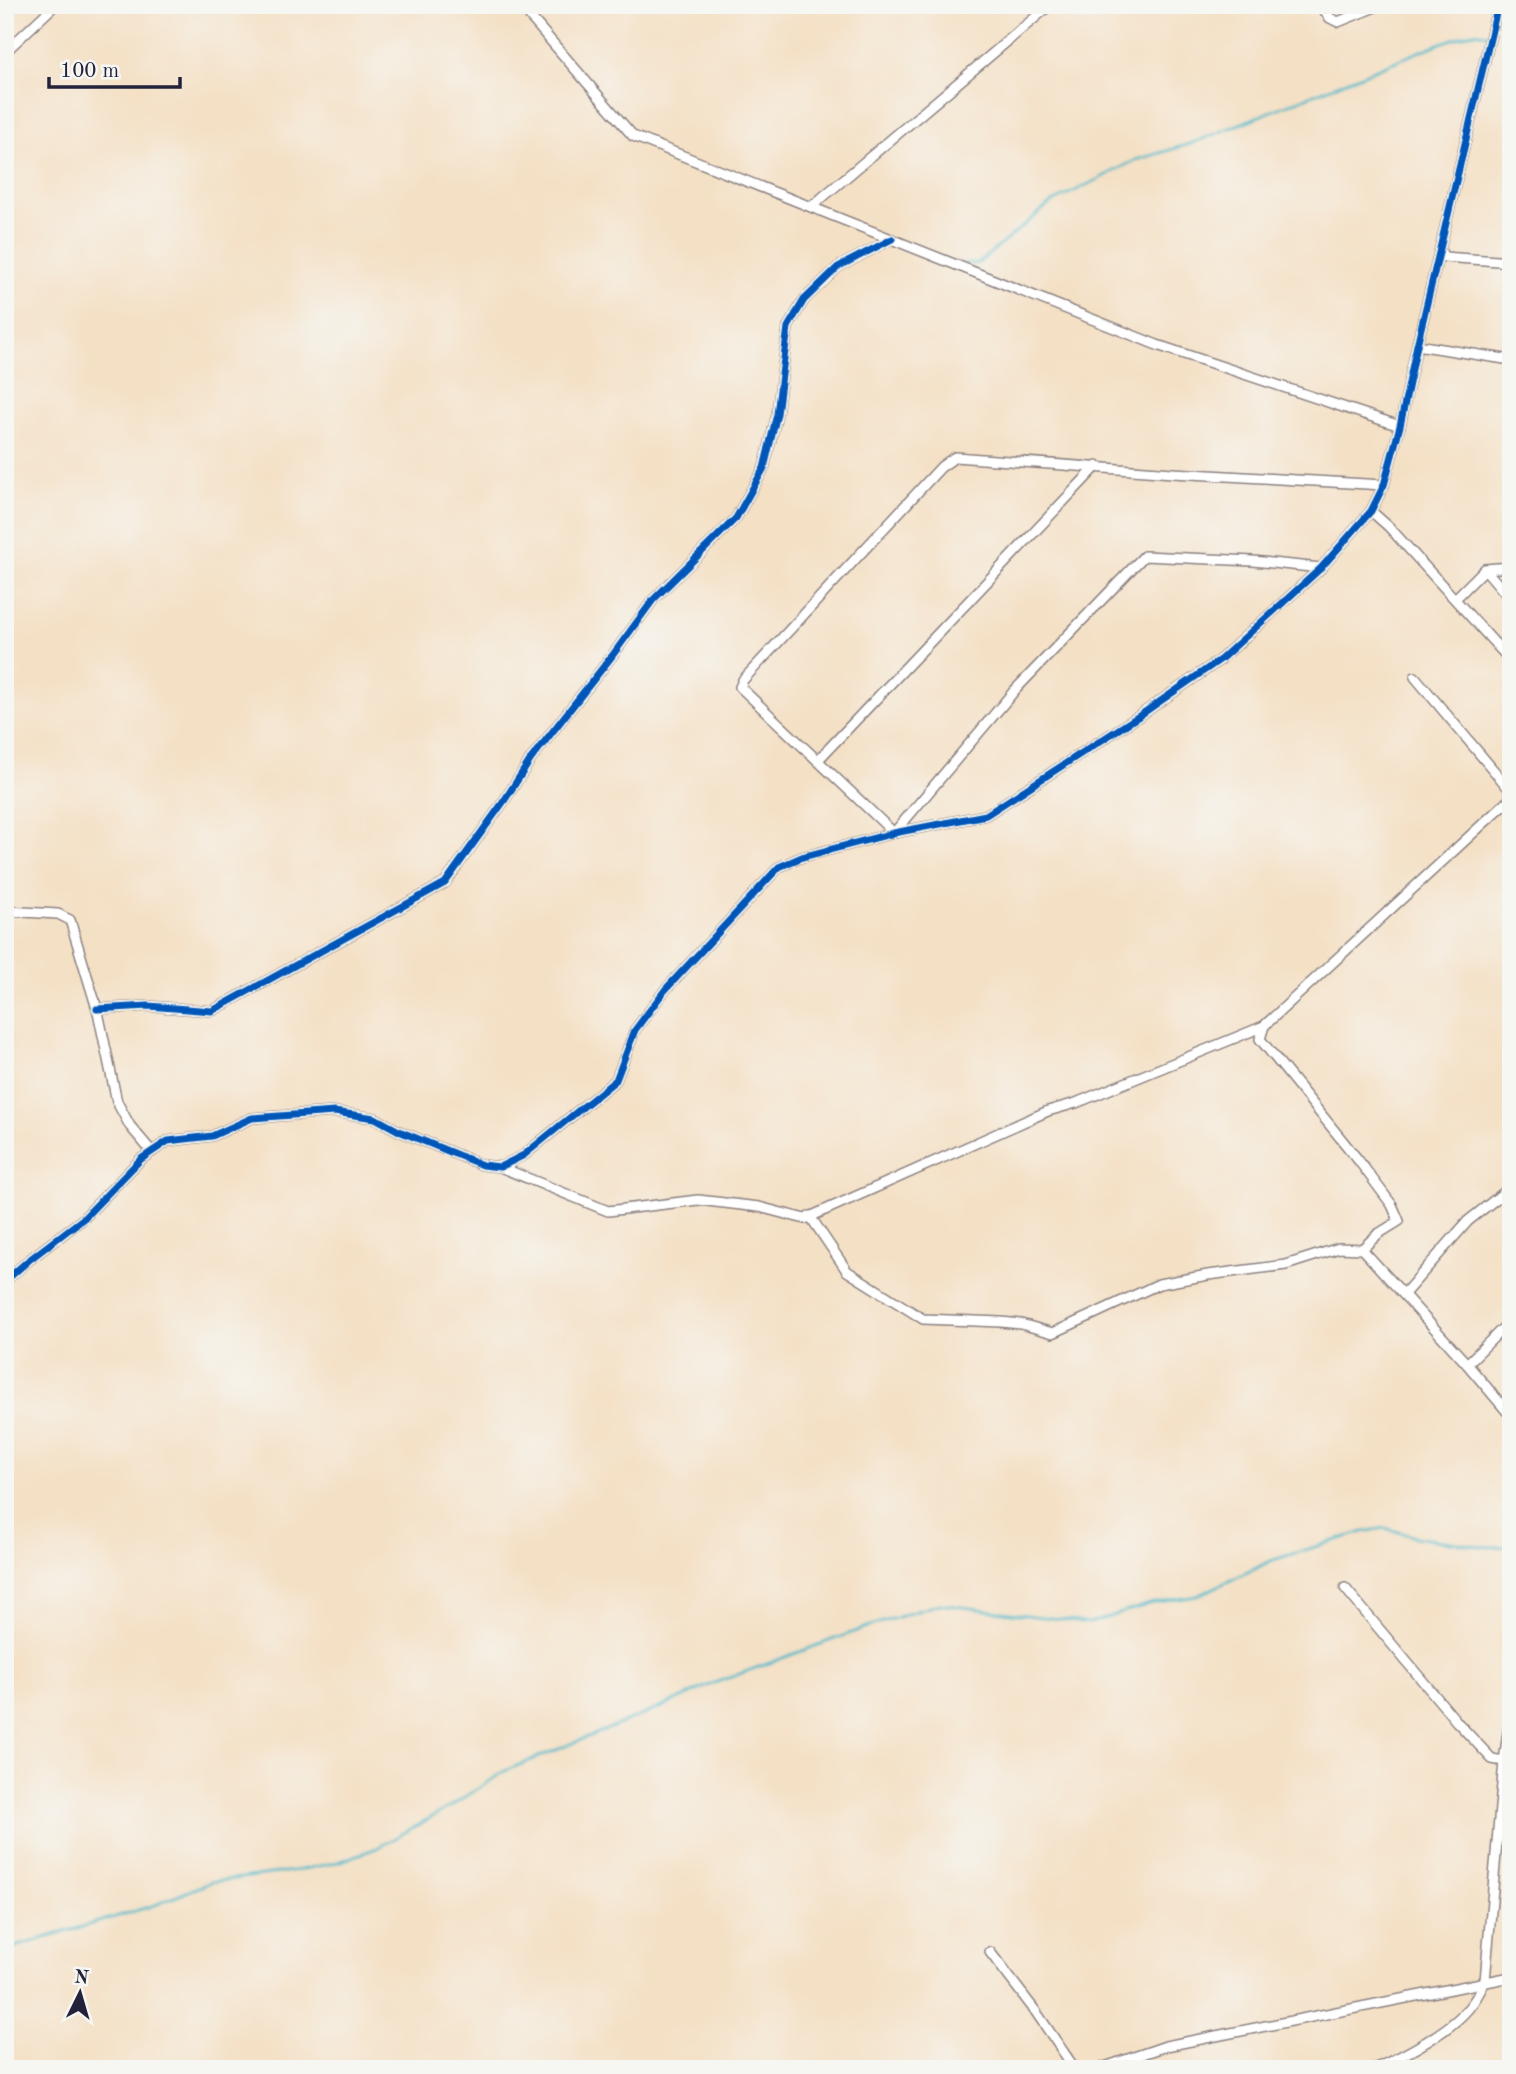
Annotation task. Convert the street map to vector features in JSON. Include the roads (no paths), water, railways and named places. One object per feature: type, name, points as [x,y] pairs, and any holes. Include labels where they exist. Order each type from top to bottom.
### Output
[{"type":"street","points":[[5,52],[55,5]]},
{"type":"street","points":[[520,5],[633,136],[1157,345],[1400,425]]},
{"type":"street","points":[[811,207],[1050,5]]},
{"type":"street","points":[[1320,5],[1338,22],[1380,5]]},
{"type":"street","points":[[500,1167],[524,1156],[616,1080],[635,1030],[665,990],[779,867],[802,857],[986,815],[1139,716],[1221,659],[1321,568],[1371,511],[1384,485],[1400,425],[1416,345],[1498,5]]},
{"type":"street","points":[[97,1009],[148,1006],[212,1011],[445,883],[531,759],[653,600],[736,518],[764,468],[777,414],[788,327],[804,300],[838,267],[892,239]]},
{"type":"street","points":[[1440,250],[1444,257],[1511,262]]},
{"type":"street","points":[[1416,345],[1511,360]]},
{"type":"street","points":[[894,834],[740,687],[941,467],[955,457],[1384,485]]},
{"type":"street","points":[[818,760],[1097,466]]},
{"type":"street","points":[[1371,511],[1389,527],[1511,661]]},
{"type":"street","points":[[894,834],[1014,690],[1144,556],[1253,561],[1321,568]]},
{"type":"street","points":[[1455,599],[1485,569],[1511,567]]},
{"type":"street","points":[[1485,569],[1511,600]]},
{"type":"street","points":[[1415,677],[1511,791]]},
{"type":"street","points":[[5,1281],[84,1218],[141,1159],[168,1141],[212,1136],[252,1118],[334,1112],[375,1118],[399,1131],[482,1165],[500,1167],[608,1211],[698,1200],[759,1208],[805,1219],[1048,1111],[1076,1103],[1264,1026],[1511,798]]},
{"type":"street","points":[[5,911],[58,914],[69,920],[97,1009],[117,1102],[130,1126],[152,1152]]},
{"type":"street","points":[[1264,1026],[1260,1039],[1392,1205],[1399,1221],[1378,1234],[1362,1249]]},
{"type":"street","points":[[1404,1294],[1468,1221],[1511,1187]]},
{"type":"street","points":[[810,1216],[847,1271],[923,1320],[1011,1323],[1053,1333],[1159,1284],[1286,1265],[1339,1248],[1362,1249],[1511,1416]]},
{"type":"street","points":[[1467,1364],[1511,1320]]},
{"type":"street","points":[[1345,1588],[1457,1722],[1492,1759],[1504,1761]]},
{"type":"street","points":[[1374,2069],[1398,2059],[1452,2024],[1470,2007],[1485,1981],[1511,1710]]},
{"type":"street","points":[[990,1952],[1075,2069]]},
{"type":"street","points":[[1100,2069],[1166,2046],[1511,1977]]},
{"type":"waterway","points":[[1501,36],[1511,31]]},
{"type":"waterway","points":[[965,263],[977,264],[1051,203],[1136,160],[1190,144],[1441,43],[1474,32],[1488,34]]},
{"type":"waterway","points":[[5,1950],[155,1905],[211,1882],[300,1870],[338,1862],[377,1848],[453,1805],[507,1770],[712,1684],[870,1626],[939,1604],[1090,1623],[1153,1603],[1197,1596],[1273,1560],[1363,1532],[1385,1528],[1420,1538],[1488,1547],[1511,1546]]}]
